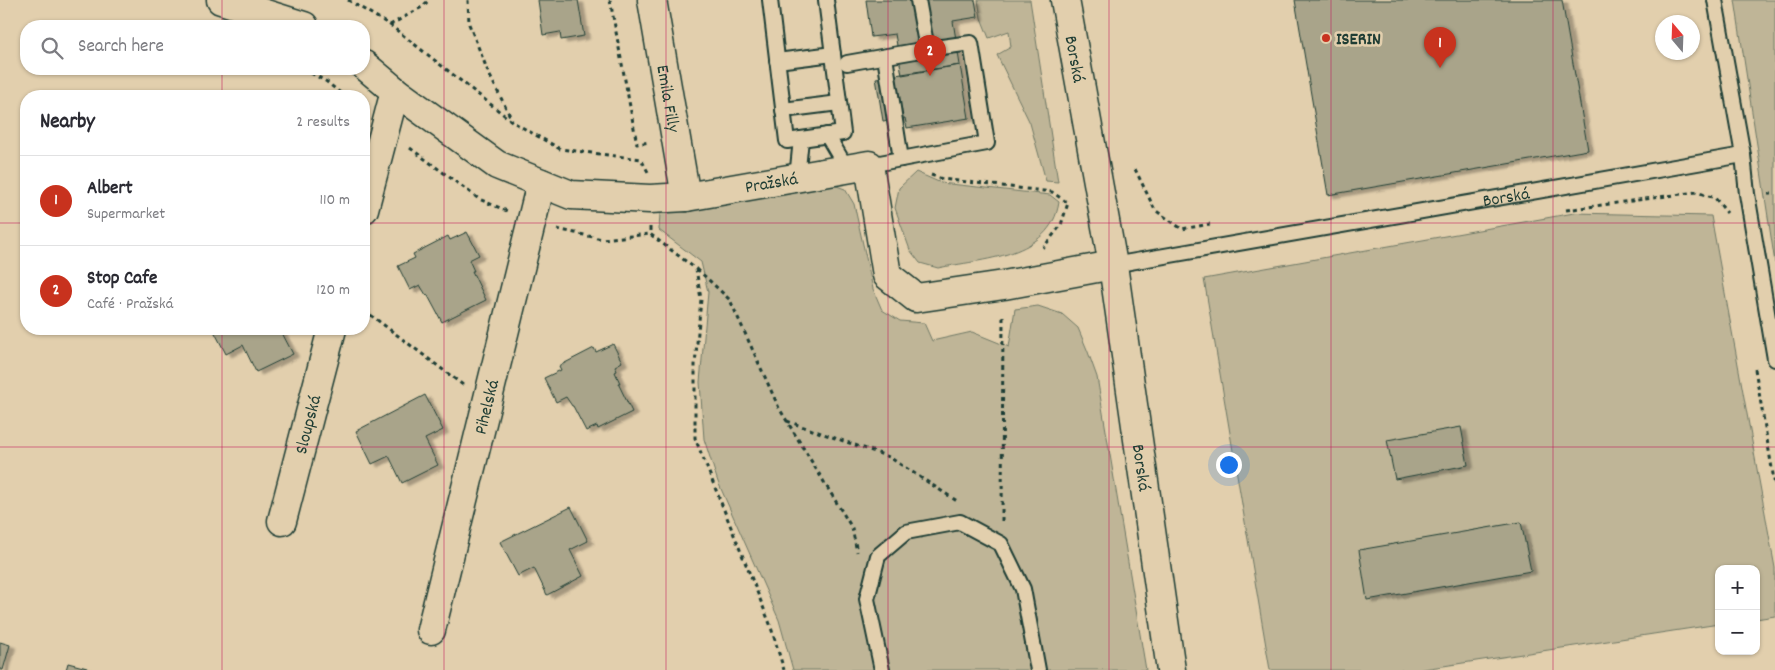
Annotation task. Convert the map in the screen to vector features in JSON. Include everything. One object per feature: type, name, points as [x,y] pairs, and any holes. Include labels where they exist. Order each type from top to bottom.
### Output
[{"type":"street","points":[[221,0],[256,5],[290,20]]},
{"type":"street","name":"Emila Filly","points":[[652,0],[686,197]]},
{"type":"street","name":"Borská","points":[[1064,0],[1113,265],[1171,670]]},
{"type":"street","name":"Pražská","points":[[370,70],[395,91],[497,165],[571,195],[650,199],[686,197],[858,167]]},
{"type":"street","points":[[370,186],[395,91]]},
{"type":"street","points":[[858,167],[887,275],[916,298],[1004,285],[1113,265]]},
{"type":"street","name":"Pihelská","points":[[431,630],[541,183]]},
{"type":"street","name":"Sloupská","points":[[282,521],[330,335]]},
{"type":"lane","points":[[770,0],[787,141],[843,133],[826,0]]},
{"type":"lane","points":[[918,0],[927,49]]},
{"type":"lane","points":[[1715,0],[1743,155],[1775,358]]},
{"type":"lane","points":[[827,135],[858,167],[987,144],[970,43],[848,63]]},
{"type":"lane","points":[[777,61],[833,54]]},
{"type":"lane","points":[[885,57],[907,158]]},
{"type":"lane","points":[[783,110],[839,103]]},
{"type":"lane","points":[[797,178],[801,139]]},
{"type":"lane","name":"Borská","points":[[1113,265],[1743,155]]},
{"type":"lane","points":[[882,670],[868,599],[878,556],[906,532],[960,522],[1002,544],[1022,589],[1038,670]]},
{"type":"path","points":[[348,0],[390,25],[513,122],[560,149],[641,159],[649,174],[654,166]]},
{"type":"path","points":[[390,25],[422,7],[429,0]]},
{"type":"path","points":[[468,0],[469,24],[489,74],[513,122]]},
{"type":"path","points":[[610,0],[637,144],[658,142]]},
{"type":"path","points":[[315,75],[337,90]]},
{"type":"path","points":[[907,158],[915,169],[942,180],[1052,192],[1068,203],[1061,225],[1043,248],[1036,251]]},
{"type":"path","points":[[1135,169],[1156,210],[1182,229],[1210,224]]},
{"type":"path","points":[[1564,210],[1696,192],[1715,198],[1730,217]]},
{"type":"path","points":[[650,199],[650,234],[696,269],[730,300],[779,408],[852,528],[858,555]]},
{"type":"path","points":[[696,269],[701,299],[695,365],[695,438],[770,624],[784,670]]},
{"type":"path","points":[[1002,544],[1004,285]]},
{"type":"path","points":[[370,315],[487,403]]},
{"type":"path","points":[[1754,360],[1775,486]]},
{"type":"path","points":[[787,421],[889,457],[960,503]]},
{"type":"shaded area","points":[[978,0],[1030,0],[1058,182],[1046,181],[1030,123],[997,55],[1011,47],[1009,31],[989,38],[981,18]]},
{"type":"shaded area","points":[[1735,0],[1775,0],[1775,263]]},
{"type":"shaded area","points":[[916,172],[941,183],[1050,195],[1059,202],[1053,221],[1043,235],[1029,245],[1012,253],[993,258],[938,268],[920,263],[910,250],[895,208],[899,188]]},
{"type":"shaded area","points":[[831,184],[845,189],[854,204],[873,289],[882,310],[900,321],[924,323],[932,341],[972,332],[1009,347],[1015,309],[1038,306],[1062,314],[1078,328],[1097,377],[1146,670],[793,670],[779,620],[718,482],[704,439],[700,382],[708,292],[701,262],[659,230],[660,213]]},
{"type":"shaded area","points":[[1574,213],[1711,216],[1775,568],[1775,616],[1760,618],[1760,565],[1715,565],[1715,625],[1417,670],[1270,670],[1204,279]]},
{"type":"building","points":[[538,0],[578,0],[584,36],[561,40],[560,32],[543,35]]},
{"type":"building","points":[[866,0],[975,0],[978,17],[953,21],[960,65],[902,75],[895,34],[871,37]]},
{"type":"building","points":[[1295,0],[1562,0],[1588,150],[1328,195]]},
{"type":"building","points":[[960,65],[969,118],[907,128],[905,118],[883,121],[876,78]]},
{"type":"building","points":[[467,232],[479,255],[469,260],[474,271],[472,271],[486,300],[442,322],[420,285],[410,290],[398,266],[415,258],[413,254],[448,236],[450,240]]},
{"type":"building","points":[[216,335],[283,335],[293,354],[256,372],[243,345],[226,354]]},
{"type":"building","points":[[613,344],[622,362],[615,366],[617,371],[615,372],[620,383],[618,383],[632,412],[598,429],[597,426],[586,431],[566,397],[556,402],[544,378],[561,370],[559,366],[594,348],[596,352]]},
{"type":"building","points":[[425,395],[443,430],[425,439],[438,465],[402,483],[389,456],[372,464],[356,431]]},
{"type":"building","points":[[1461,427],[1468,465],[1395,479],[1387,440]]},
{"type":"building","points":[[571,507],[588,541],[570,550],[583,576],[547,595],[534,568],[518,576],[500,542]]},
{"type":"building","points":[[1521,522],[1531,571],[1367,600],[1359,550]]},
{"type":"building","points":[[0,642],[10,645],[3,670],[0,670]]},
{"type":"building","points":[[68,663],[87,668],[86,670],[66,670]]},
{"type":"place","name":"ISERIN","points":[[1326,38]]},
{"type":"place","name":"Albert","points":[[1440,68]]},
{"type":"place","name":"Stop Cafe","points":[[930,76]]}]
